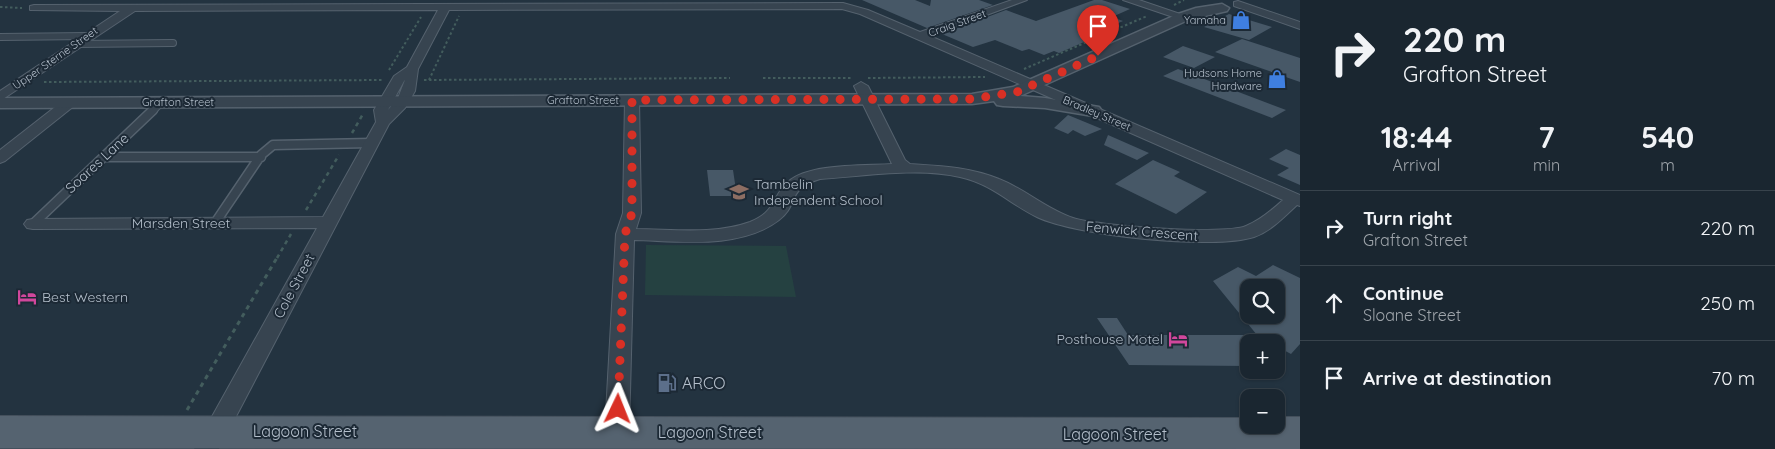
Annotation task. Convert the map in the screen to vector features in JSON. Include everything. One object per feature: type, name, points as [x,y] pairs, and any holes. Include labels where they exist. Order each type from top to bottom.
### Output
[{"type":"main road","name":"Lagoon Street","points":[[0,432],[200,435],[617,431],[1300,433]]},
{"type":"main road","points":[[0,440],[173,442],[200,435],[242,445],[392,444],[420,449]]},
{"type":"street","name":"Craig Street","points":[[920,36],[1022,0]]},
{"type":"street","points":[[1128,0],[1197,8],[1231,4],[1300,26]]},
{"type":"street","name":"Bradley Street","points":[[34,8],[127,9],[329,4],[444,10],[838,6],[859,10],[1297,200]]},
{"type":"street","points":[[1032,85],[1197,8]]},
{"type":"street","name":"Upper Sterne Street","points":[[2,95],[127,9]]},
{"type":"street","points":[[398,95],[414,79],[412,69],[444,10]]},
{"type":"street","name":"Grafton Street","points":[[2,95],[72,90],[632,100],[1032,85]]},
{"type":"street","name":"Grafton Street","points":[[2,95],[69,103],[398,95],[864,92],[972,99],[1017,92],[1032,85]]},
{"type":"street","points":[[864,92],[897,159],[906,168]]},
{"type":"street","name":"Cole Street","points":[[200,435],[328,222],[383,122],[398,111],[398,95]]},
{"type":"street","points":[[972,99],[1045,103],[1093,112]]},
{"type":"street","points":[[617,431],[625,234],[632,213],[632,100]]},
{"type":"street","points":[[0,158],[69,103]]},
{"type":"street","name":"Fenwick Crescent","points":[[625,234],[734,233],[764,223],[775,215],[795,183],[805,178],[818,174],[906,168],[961,172],[985,179],[1006,189],[1043,212],[1072,224],[1153,233],[1214,236],[1240,234],[1265,224],[1297,200]]},
{"type":"street","name":"Marsden Street","points":[[33,224],[328,222]]},
{"type":"lane","points":[[0,37],[87,36]]},
{"type":"lane","points":[[76,44],[174,44]]},
{"type":"lane","name":"Soares Lane","points":[[33,224],[162,102]]},
{"type":"lane","points":[[215,223],[261,157],[268,148],[275,144],[371,143]]},
{"type":"lane","points":[[104,157],[261,157]]},
{"type":"path","points":[[0,7],[34,8]]},
{"type":"path","points":[[388,72],[424,12],[444,10],[461,12],[429,80]]},
{"type":"path","points":[[980,73],[989,77]]},
{"type":"path","points":[[200,435],[298,223],[365,110]]},
{"type":"green space","points":[[646,245],[786,246],[796,297],[645,295]]},
{"type":"building","points":[[862,0],[915,0],[930,6],[931,0],[979,0],[993,5],[927,28]]},
{"type":"building","points":[[1094,0],[1102,0],[1130,9],[1112,17],[1123,21],[1105,29],[1109,31],[1059,53],[1054,51],[1044,55],[1029,49],[1022,51],[995,40],[973,47],[942,34],[1006,10],[1036,21]]},
{"type":"building","points":[[1229,14],[1272,27],[1249,40],[1204,27]]},
{"type":"building","points":[[1242,39],[1300,58],[1300,82],[1215,52]]},
{"type":"building","points":[[1183,46],[1215,57],[1194,68],[1163,57]]},
{"type":"building","points":[[1178,69],[1286,110],[1272,118],[1163,76]]},
{"type":"building","points":[[1068,115],[1102,129],[1085,136],[1073,130],[1068,134],[1054,128]]},
{"type":"building","points":[[1108,135],[1149,153],[1137,160],[1104,145]]},
{"type":"building","points":[[1286,149],[1300,155],[1300,185],[1277,175],[1289,168],[1269,159]]},
{"type":"building","points":[[1153,160],[1180,172],[1174,176],[1207,192],[1176,214],[1115,184]]},
{"type":"building","points":[[707,170],[733,170],[736,190],[731,190],[731,196],[710,196]]},
{"type":"building","points":[[1273,265],[1300,278],[1300,344],[1291,354],[1285,351],[1285,334],[1256,334],[1248,324],[1285,324],[1285,279],[1240,279],[1240,314],[1213,281],[1238,267],[1256,276]]},
{"type":"building","name":"Posthouse Motel","points":[[1097,318],[1117,318],[1128,335],[1240,335],[1240,366],[1129,365]]},
{"type":"place","name":"Yamaha","points":[[1241,20]]},
{"type":"place","name":"Hudsons Home Hardware","points":[[1277,79]]},
{"type":"place","name":"Tambelin Independent School","points":[[739,192]]},
{"type":"place","name":"Best Western","points":[[27,297]]},
{"type":"place","name":"Posthouse Motel","points":[[1178,339]]},
{"type":"place","name":"ARCO","points":[[667,383]]},
{"type":"route","points":[[618,409],[625,234],[632,213],[632,100],[972,99],[1017,92],[1098,56]]}]
